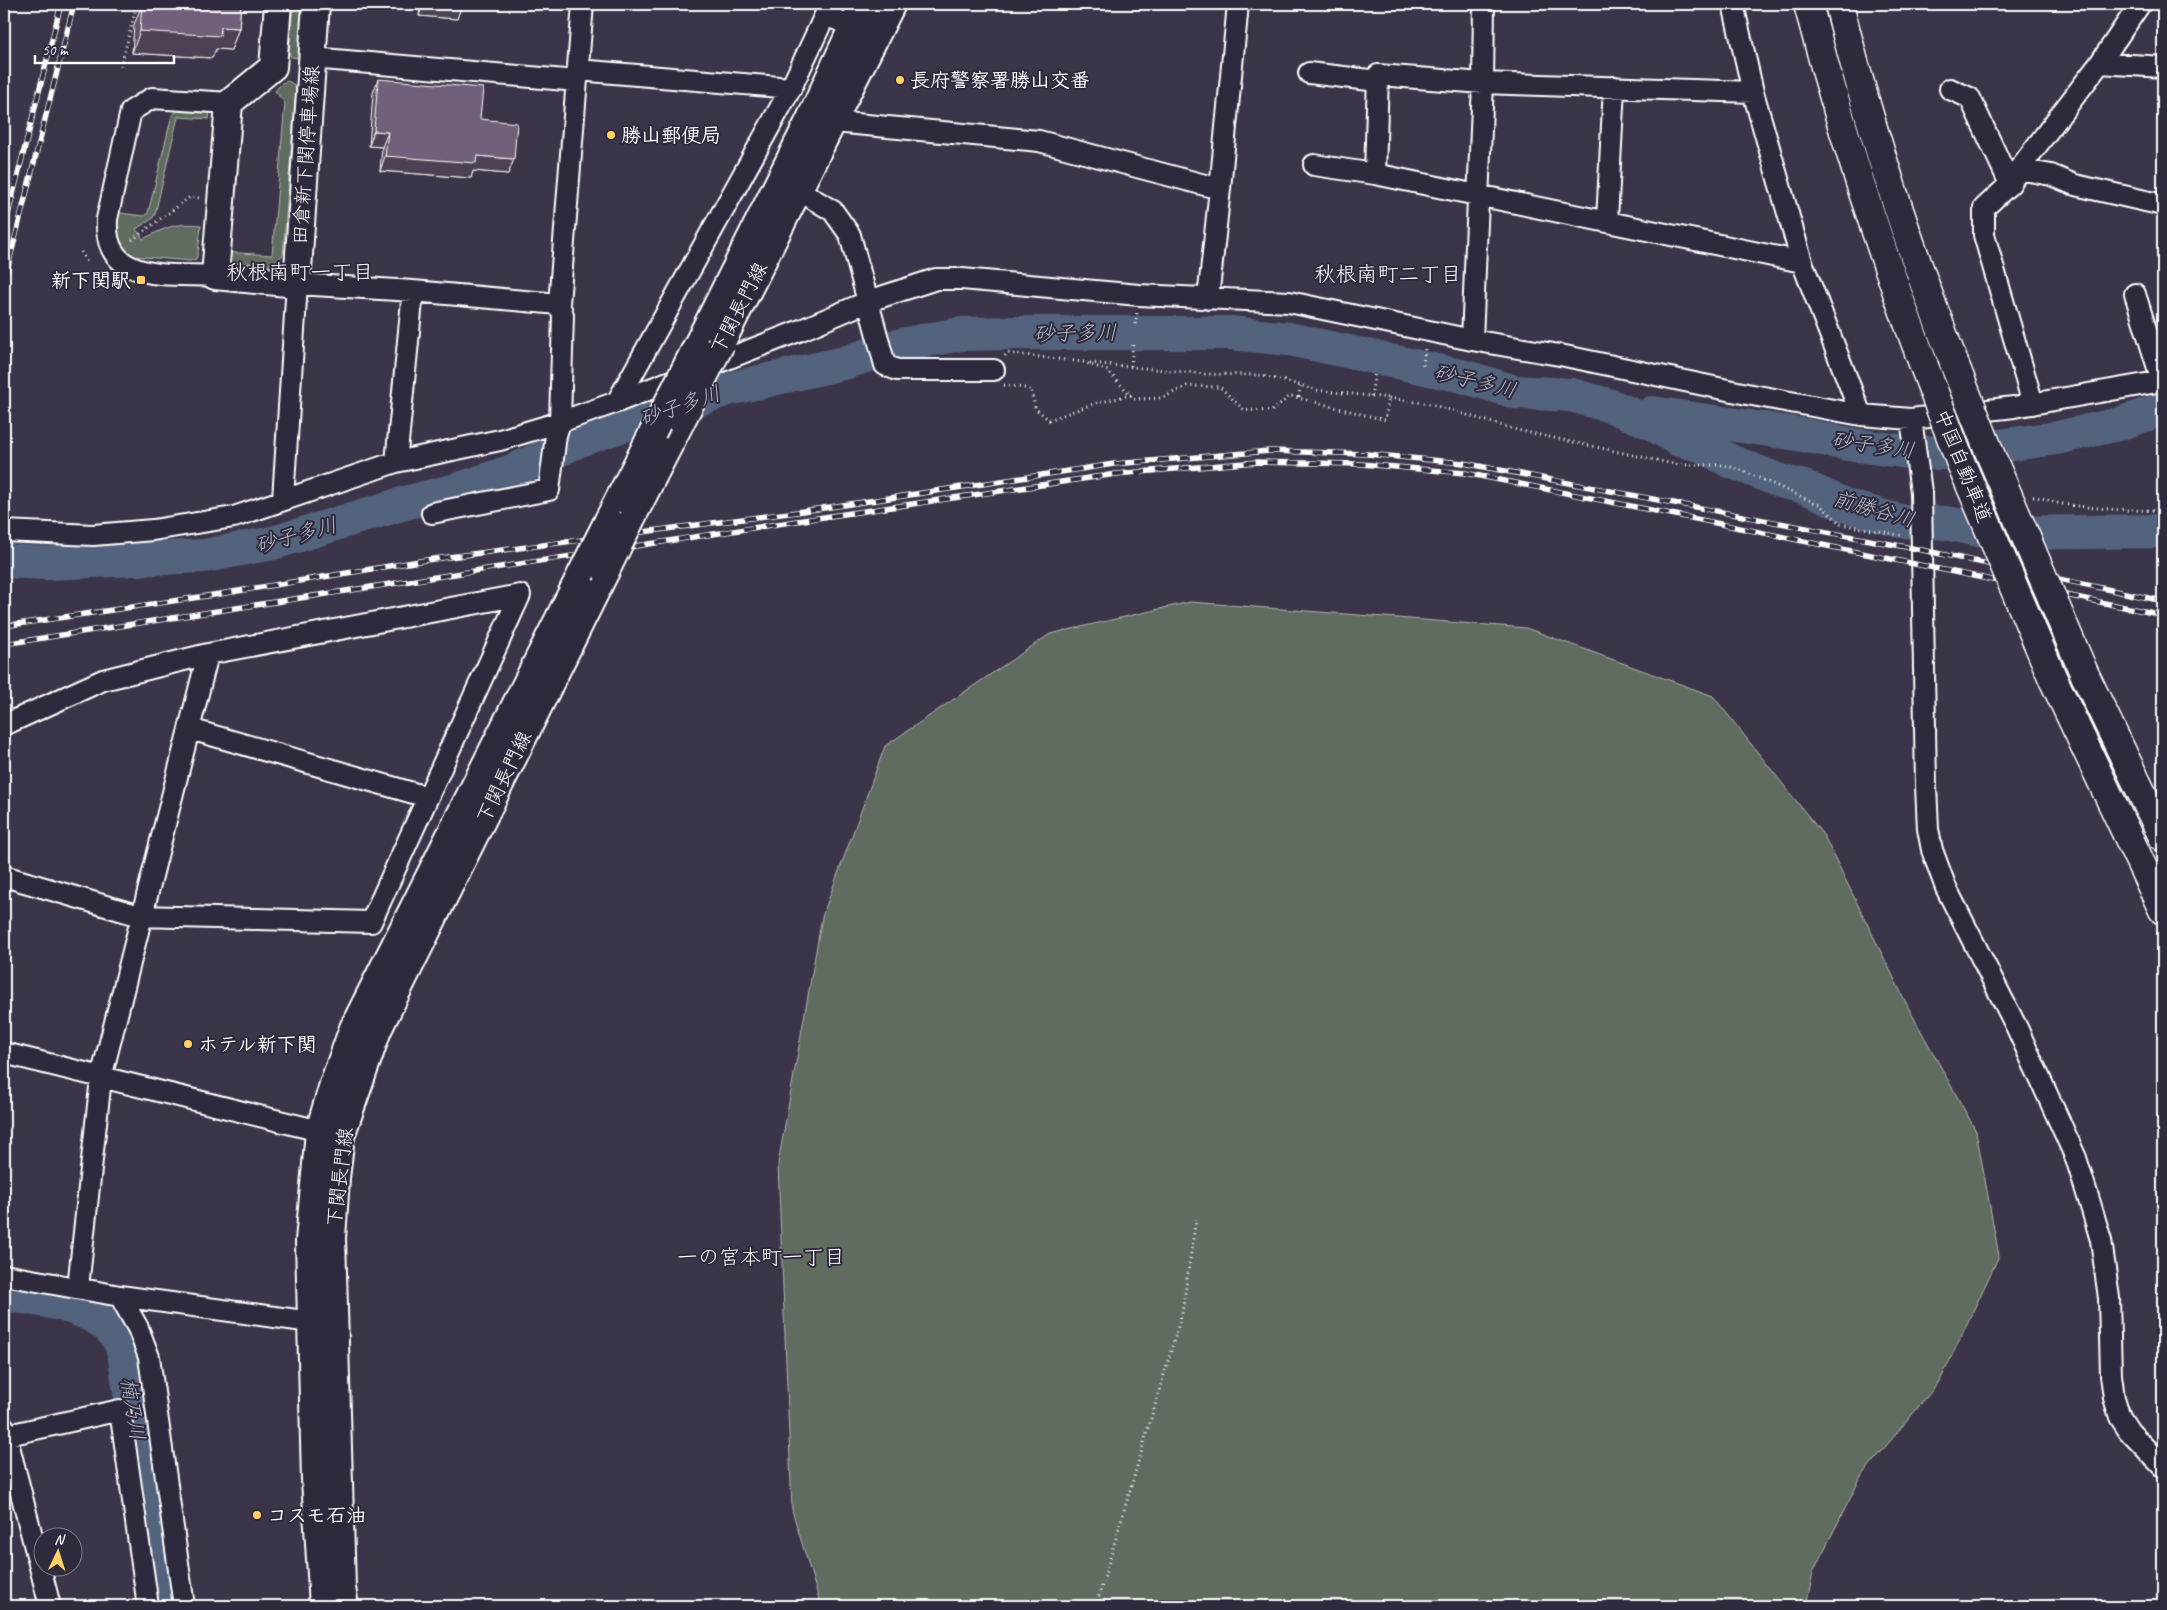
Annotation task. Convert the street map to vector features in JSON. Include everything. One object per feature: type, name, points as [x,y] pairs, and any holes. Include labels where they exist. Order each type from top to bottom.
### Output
[{"type":"highway","name":"中国自動車道","points":[[1808,4],[1828,81],[1870,219],[1960,462],[2054,679],[2163,910]]},
{"type":"highway","name":"中国自動車道","points":[[1839,4],[1856,73],[1899,210],[1954,363],[2017,519],[2085,675],[2163,837]]},
{"type":"main road","name":"田倉新下関停車場線","points":[[229,103],[273,67],[278,4]]},
{"type":"main road","name":"田倉新下関停車場線","points":[[297,284],[316,4]]},
{"type":"main road","name":"下関長門線","points":[[323,1606],[315,1480],[323,1323],[336,1178],[330,1134],[620,519],[653,432],[708,346],[798,190],[892,4]]},
{"type":"main road","name":"下関長門線","points":[[620,519],[680,422],[708,346],[857,15]]},
{"type":"main road","points":[[273,67],[304,71],[312,67]]},
{"type":"main road","points":[[229,103],[215,276],[297,284]]},
{"type":"main road","name":"下関長門線","points":[[323,1323],[342,1588],[345,1606]]},
{"type":"street","points":[[432,513],[549,490],[558,428],[563,315],[559,304],[583,4]]},
{"type":"street","points":[[1208,299],[1238,4]]},
{"type":"street","points":[[1472,340],[1483,83],[1484,4]]},
{"type":"street","points":[[1734,4],[1753,92],[1802,262],[1861,415]]},
{"type":"street","points":[[2024,406],[1984,235],[1984,208],[2014,176],[2100,63],[2140,4]]},
{"type":"street","points":[[617,402],[791,88],[825,15],[857,15]]},
{"type":"street","points":[[2100,63],[2163,67]]},
{"type":"street","points":[[312,67],[577,75],[791,88]]},
{"type":"street","points":[[1309,73],[1378,81]]},
{"type":"street","points":[[1375,174],[1378,75],[1483,83],[1753,92]]},
{"type":"street","points":[[1607,221],[1614,87]]},
{"type":"street","points":[[1950,89],[1970,98],[2014,176]]},
{"type":"street","points":[[215,276],[144,273],[122,262],[112,247],[106,232],[107,219],[131,111],[152,98],[229,103]]},
{"type":"street","points":[[834,122],[1039,141],[1220,189]]},
{"type":"street","points":[[1314,165],[1375,174],[1478,194],[1802,262]]},
{"type":"street","points":[[2014,176],[2050,176],[2075,184],[2163,205]]},
{"type":"street","points":[[798,190],[833,211],[850,235],[869,301],[884,365],[898,370],[994,370]]},
{"type":"street","points":[[4,532],[92,535],[153,530],[234,517],[396,462],[558,428],[617,402],[801,330],[869,301],[936,279],[962,279],[1140,295],[1289,302],[1472,340],[1565,356],[1913,426],[2163,381],[2135,294]]},
{"type":"street","points":[[283,499],[297,284],[559,304]]},
{"type":"street","points":[[396,462],[413,292]]},
{"type":"street","points":[[1913,426],[1921,506],[1917,536],[1928,829],[1932,850],[1946,888],[2017,1028],[2076,1158],[2101,1240],[2109,1298],[2111,1374],[2114,1398],[2120,1417],[2129,1431],[2163,1467]]},
{"type":"street","points":[[4,725],[103,680],[208,654],[520,595],[371,922],[140,916],[4,876]]},
{"type":"street","points":[[78,1287],[101,1078],[140,916],[208,654]]},
{"type":"street","points":[[190,729],[427,797]]},
{"type":"street","points":[[4,1053],[330,1134]]},
{"type":"street","points":[[4,1275],[120,1296],[323,1323]]},
{"type":"street","points":[[120,1296],[138,1328],[149,1357],[184,1606]]},
{"type":"street","points":[[50,1606],[4,1433],[120,1410],[148,1606]]},
{"type":"path","points":[[121,66],[137,4]]},
{"type":"path","points":[[132,240],[190,197],[201,198]]},
{"type":"path","points":[[81,252],[88,264]]},
{"type":"path","points":[[95,273],[105,286]]},
{"type":"path","points":[[1132,343],[1132,366]]},
{"type":"path","points":[[1131,396],[1093,404],[1049,420],[1035,408],[1030,389],[1002,385],[994,370],[1007,353],[1085,363],[1206,374],[1259,375],[1315,390],[1430,404],[1517,430],[1679,464],[1724,465],[1749,473],[1820,504],[1841,524],[1917,536]]},
{"type":"path","points":[[1085,363],[1108,371],[1134,399],[1162,398],[1187,386],[1220,387],[1244,410],[1272,411],[1290,396],[1386,420],[1389,398]]},
{"type":"path","points":[[1371,396],[1375,373]]},
{"type":"path","points":[[1299,398],[1300,385]]},
{"type":"path","points":[[2024,496],[2042,497],[2053,503],[2096,508],[2133,511],[2163,510]]},
{"type":"path","points":[[1096,1606],[1182,1313],[1196,1219]]},
{"type":"green space","points":[[293,4],[304,4],[300,56],[298,58],[291,57],[289,53]]},
{"type":"green space","points":[[288,81],[296,88],[283,255],[270,265],[231,262],[226,259],[224,252],[272,255],[285,103],[275,91],[282,83]]},
{"type":"green space","points":[[178,110],[210,112],[209,119],[178,117],[155,214],[152,219],[136,229],[143,239],[177,225],[201,225],[198,253],[196,259],[190,261],[133,256],[124,248],[119,239],[117,217],[120,213],[144,216],[148,213],[172,115]]},
{"type":"green space","points":[[1190,602],[1526,628],[1713,696],[1824,836],[1910,1011],[1976,1131],[1999,1256],[1940,1381],[1862,1475],[1813,1572],[1806,1606],[821,1606],[792,1510],[778,1164],[822,917],[885,746],[1050,634]]},
{"type":"building","points":[[142,4],[209,8],[209,4],[241,4],[239,28],[221,27],[220,36],[140,31]]},
{"type":"building","points":[[378,79],[483,88],[480,119],[517,123],[514,159],[477,156],[476,163],[385,156],[388,132],[374,131]]},
{"type":"waterway","name":"砂子多川","points":[[4,561],[48,563],[204,556],[273,543],[405,503],[460,489],[515,470],[580,440],[728,389],[844,363],[893,347],[927,340],[960,334],[1015,333],[1231,333],[1289,339],[1466,377],[1515,392],[1571,395],[1611,406],[1652,423],[1679,440],[1701,445],[1730,461],[1780,481],[1805,487],[1847,506],[1900,521],[1946,523],[1984,531],[2015,533],[2163,531]]},
{"type":"waterway","name":"砂子多川","points":[[1652,413],[1798,434],[1848,444],[1908,452],[1946,453],[2057,438],[2119,424],[2163,409]]},
{"type":"waterway","name":"楠乃川","points":[[4,1294],[68,1306],[98,1319],[110,1328],[119,1340],[126,1363],[163,1606]]},
{"type":"railway","points":[[4,230],[61,4]]},
{"type":"railway","points":[[4,282],[74,4]]},
{"type":"railway","points":[[4,626],[220,594],[426,560],[797,512],[1114,464],[1270,451],[1367,454],[1463,463],[1922,550],[2163,601]]},
{"type":"railway","points":[[4,644],[797,521],[1116,474],[1257,462],[1361,464],[1465,473],[2163,615]]},
{"type":"place","name":"長府警察署勝山交番","points":[[900,80]]},
{"type":"place","name":"勝山郵便局","points":[[611,135]]},
{"type":"place","name":"新下関駅","points":[[141,280]]},
{"type":"place","name":"ホテル新下関","points":[[188,1044]]},
{"type":"place","name":"コスモ石油","points":[[257,1515]]},
{"type":"district","name":"秋根南町一丁目","points":[[300,272]]},
{"type":"district","name":"秋根南町二丁目","points":[[1388,274]]},
{"type":"district","name":"一の宮本町一丁目","points":[[761,1257]]},
{"type":"water label","name":"前勝谷川","points":[[1874,509]]}]
